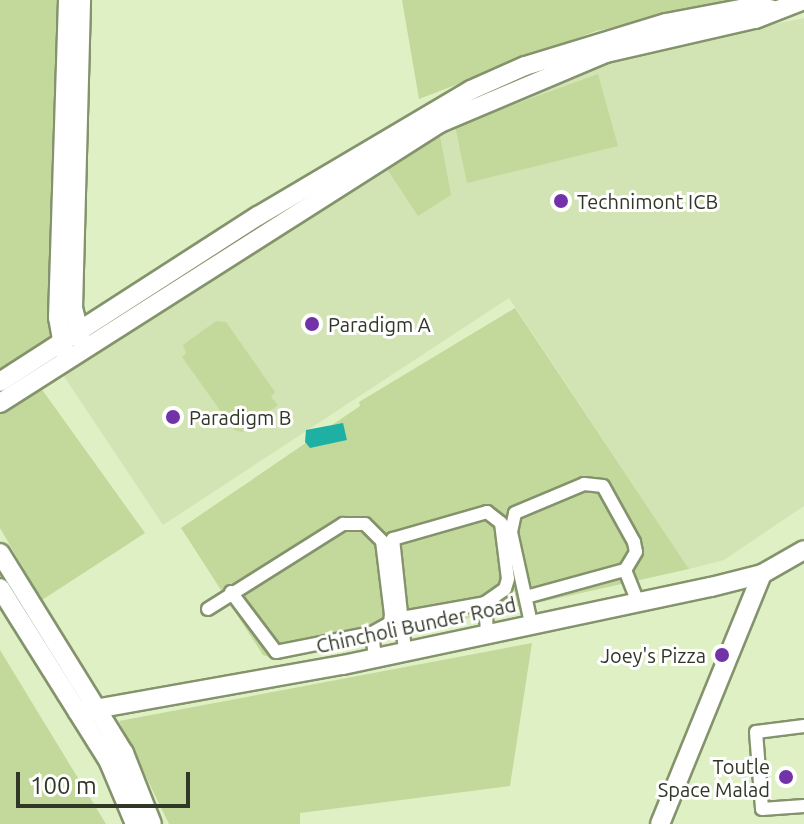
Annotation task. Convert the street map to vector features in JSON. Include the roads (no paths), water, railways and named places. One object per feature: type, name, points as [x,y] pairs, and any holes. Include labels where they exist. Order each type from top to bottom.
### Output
[{"type":"street","points":[[64,349],[58,318],[68,0]]},
{"type":"street","points":[[80,337],[73,308],[81,0]]},
{"type":"street","points":[[0,403],[80,337],[525,66],[666,23],[751,7],[771,9],[804,0]]},
{"type":"street","points":[[0,382],[64,349]]},
{"type":"street","points":[[526,597],[625,570],[636,552],[634,542],[603,486],[584,484],[515,513],[511,532],[531,623]]},
{"type":"street","points":[[402,618],[485,603],[508,579],[501,523],[487,512],[393,539],[405,651]]},
{"type":"street","points":[[208,609],[231,592],[343,524],[365,524],[382,541],[390,623],[372,633],[276,652],[231,592]]},
{"type":"street","name":"Chincholi Bunder Road","points":[[85,709],[375,658],[638,602],[762,574],[804,550]]},
{"type":"street","points":[[0,553],[85,709],[125,793],[135,824]]},
{"type":"street","points":[[625,570],[638,602]]},
{"type":"street","points":[[660,824],[762,574]]},
{"type":"street","points":[[0,588],[135,776],[152,824]]},
{"type":"street","points":[[485,603],[487,632]]},
{"type":"street","points":[[372,633],[375,658]]},
{"type":"street","points":[[804,726],[756,732],[762,809],[804,806]]},
{"type":"water","points":[[343,423],[347,440],[310,448],[305,442],[306,430]]},
{"type":"place","name":"Technimont ICB","points":[[561,201]]},
{"type":"place","name":"Paradigm A","points":[[312,324]]},
{"type":"place","name":"Paradigm B","points":[[173,417]]},
{"type":"place","name":"Joey's Pizza","points":[[722,655]]},
{"type":"place","name":"Toutle Space Malad","points":[[786,777]]}]
